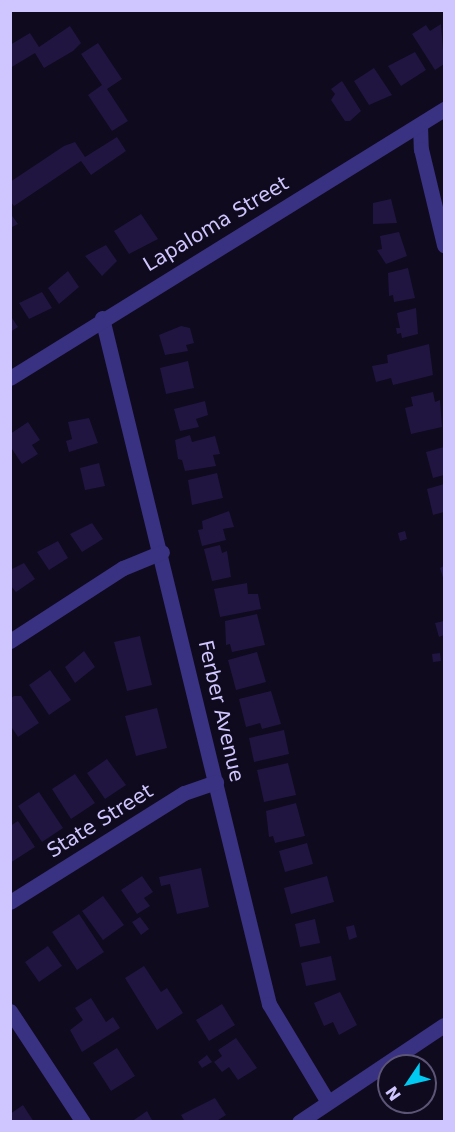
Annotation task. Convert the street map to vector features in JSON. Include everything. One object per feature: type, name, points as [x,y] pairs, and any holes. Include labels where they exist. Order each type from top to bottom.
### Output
[{"type":"street","name":"Lapaloma Street","points":[[10,378],[102,318],[444,109]]},
{"type":"street","points":[[420,125],[421,149],[444,245]]},
{"type":"street","name":"Ferber Avenue","points":[[102,318],[162,552],[269,1004],[328,1102]]},
{"type":"street","points":[[10,642],[123,568],[162,552]]},
{"type":"street","name":"State Street","points":[[10,902],[184,793],[216,782]]},
{"type":"street","points":[[10,1011],[83,1122]]},
{"type":"street","points":[[299,1122],[444,1025]]},
{"type":"building","points":[[441,24],[444,64],[435,70],[412,34],[426,25],[430,31]]},
{"type":"building","points":[[70,26],[81,43],[73,51],[44,68],[35,53],[10,68],[10,45],[30,33],[39,47]]},
{"type":"building","points":[[98,43],[122,79],[107,89],[128,121],[112,131],[88,95],[102,85],[81,54]]},
{"type":"building","points":[[415,52],[426,70],[401,86],[388,66]]},
{"type":"building","points":[[374,68],[392,95],[369,105],[354,81]]},
{"type":"building","points":[[342,81],[361,111],[350,121],[345,121],[331,100],[335,94],[331,89]]},
{"type":"building","points":[[117,137],[126,151],[91,175],[81,161],[14,206],[10,201],[10,182],[64,146],[75,142],[85,157]]},
{"type":"building","points":[[391,199],[397,223],[373,224],[373,203]]},
{"type":"building","points":[[10,213],[18,224],[10,228]]},
{"type":"building","points":[[141,214],[158,239],[129,254],[114,231]]},
{"type":"building","points":[[399,232],[407,256],[386,264],[377,250],[382,249],[380,236]]},
{"type":"building","points":[[106,245],[117,261],[102,276],[85,256]]},
{"type":"building","points":[[408,268],[415,298],[394,302],[393,295],[389,296],[388,273]]},
{"type":"building","points":[[68,271],[79,287],[59,304],[48,288]]},
{"type":"building","points":[[42,292],[52,308],[29,319],[19,303]]},
{"type":"building","points":[[416,308],[418,334],[402,338],[401,333],[397,334],[396,328],[400,328],[397,313]]},
{"type":"building","points":[[10,315],[18,327],[10,332]]},
{"type":"building","points":[[181,326],[190,328],[194,343],[186,345],[188,351],[165,355],[159,335]]},
{"type":"building","points":[[429,344],[433,375],[393,385],[391,378],[376,382],[372,366],[388,363],[387,355]]},
{"type":"building","points":[[188,361],[194,388],[166,394],[160,368]]},
{"type":"building","points":[[433,392],[435,402],[440,400],[442,427],[411,434],[405,408],[413,406],[411,397]]},
{"type":"building","points":[[205,401],[208,415],[196,419],[199,427],[180,431],[174,409]]},
{"type":"building","points":[[89,418],[98,443],[69,452],[66,441],[72,439],[68,422]]},
{"type":"building","points":[[28,422],[40,440],[32,445],[38,454],[22,464],[10,446],[10,434]]},
{"type":"building","points":[[190,435],[192,442],[215,436],[220,454],[213,455],[216,466],[185,471],[182,460],[178,459],[175,440]]},
{"type":"building","points":[[444,447],[444,475],[433,478],[426,452]]},
{"type":"building","points":[[99,463],[105,486],[85,490],[80,468]]},
{"type":"building","points":[[217,473],[223,498],[192,505],[188,480]]},
{"type":"building","points":[[444,484],[444,512],[433,515],[427,489]]},
{"type":"building","points":[[229,511],[234,527],[223,529],[226,540],[202,546],[198,530],[203,529],[202,521]]},
{"type":"building","points":[[92,523],[103,539],[82,552],[70,534]]},
{"type":"building","points":[[405,531],[407,539],[400,541],[398,533]]},
{"type":"building","points":[[58,541],[68,558],[49,570],[37,552]]},
{"type":"building","points":[[220,545],[222,553],[227,551],[231,577],[212,581],[204,549]]},
{"type":"building","points":[[24,563],[35,579],[16,592],[10,585],[10,570]]},
{"type":"building","points":[[444,566],[444,581],[440,568]]},
{"type":"building","points":[[247,583],[248,594],[258,594],[261,609],[220,617],[214,589]]},
{"type":"building","points":[[257,614],[265,645],[232,652],[230,644],[226,645],[225,621]]},
{"type":"building","points":[[444,621],[444,635],[439,637],[435,623]]},
{"type":"building","points":[[140,636],[152,685],[127,691],[114,642]]},
{"type":"building","points":[[84,651],[95,667],[75,683],[65,667]]},
{"type":"building","points":[[257,652],[266,682],[236,690],[228,660]]},
{"type":"building","points":[[440,653],[441,661],[433,662],[432,654]]},
{"type":"building","points":[[50,670],[71,700],[49,715],[29,685]]},
{"type":"building","points":[[271,691],[281,724],[262,729],[260,723],[246,727],[239,699]]},
{"type":"building","points":[[14,696],[21,696],[39,723],[18,737],[10,725],[10,699]]},
{"type":"building","points":[[157,708],[167,748],[136,756],[125,716]]},
{"type":"building","points":[[284,730],[289,754],[254,762],[249,738]]},
{"type":"building","points":[[107,759],[126,785],[105,799],[87,773]]},
{"type":"building","points":[[288,763],[296,795],[264,802],[257,770]]},
{"type":"building","points":[[75,774],[95,803],[71,819],[52,789]]},
{"type":"building","points":[[39,792],[63,828],[42,842],[18,806]]},
{"type":"building","points":[[296,803],[305,836],[275,843],[273,836],[269,837],[266,811]]},
{"type":"building","points":[[18,821],[35,847],[10,863],[10,826]]},
{"type":"building","points":[[307,843],[313,864],[285,872],[279,851]]},
{"type":"building","points":[[201,868],[209,907],[177,914],[170,884],[161,886],[159,877]]},
{"type":"building","points":[[142,876],[153,892],[144,898],[150,906],[137,914],[121,890]]},
{"type":"building","points":[[327,876],[334,902],[291,914],[284,888]]},
{"type":"building","points":[[103,896],[124,925],[103,940],[82,911]]},
{"type":"building","points":[[79,914],[104,952],[77,970],[52,932]]},
{"type":"building","points":[[140,917],[149,929],[141,935],[132,922]]},
{"type":"building","points":[[315,919],[320,943],[300,947],[295,924]]},
{"type":"building","points":[[354,925],[357,937],[349,940],[346,927]]},
{"type":"building","points":[[48,946],[62,966],[39,982],[25,962]]},
{"type":"building","points":[[331,956],[336,980],[306,986],[301,963]]},
{"type":"building","points":[[144,966],[161,992],[167,988],[183,1013],[157,1030],[125,978]]},
{"type":"building","points":[[340,992],[357,1025],[339,1035],[333,1022],[324,1026],[314,1003]]},
{"type":"building","points":[[91,998],[106,1022],[113,1017],[120,1028],[82,1052],[70,1030],[83,1020],[75,1008]]},
{"type":"building","points":[[222,1004],[235,1025],[209,1041],[196,1020]]},
{"type":"building","points":[[236,1038],[257,1068],[238,1080],[229,1067],[222,1072],[214,1062],[222,1056],[218,1050]]},
{"type":"building","points":[[117,1048],[135,1076],[111,1091],[93,1063]]},
{"type":"building","points":[[207,1055],[212,1062],[202,1068],[198,1062]]},
{"type":"building","points":[[215,1098],[226,1115],[215,1122],[185,1122],[181,1115]]},
{"type":"building","points":[[23,1105],[34,1122],[10,1122],[10,1114]]},
{"type":"building","points":[[147,1111],[153,1122],[131,1122]]}]
